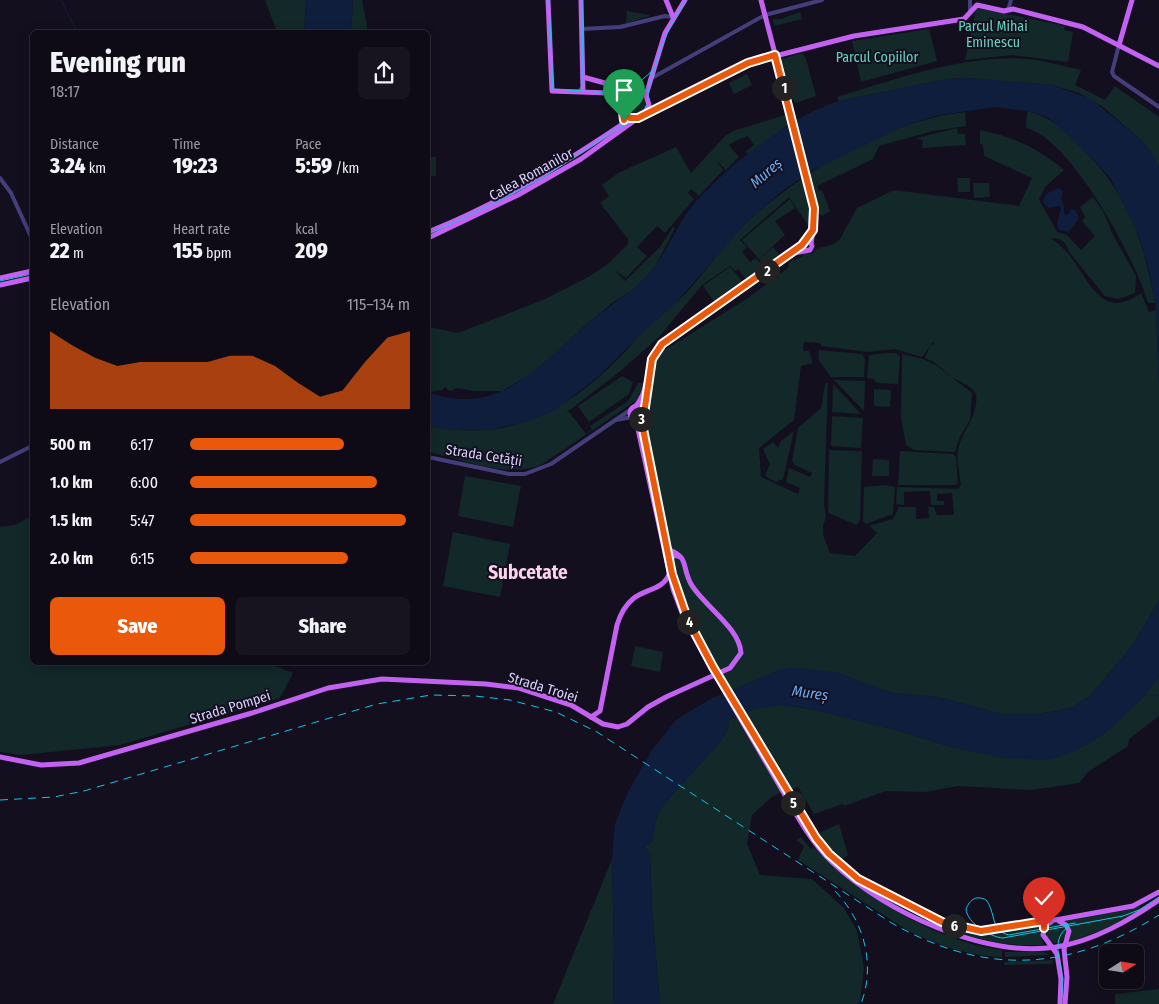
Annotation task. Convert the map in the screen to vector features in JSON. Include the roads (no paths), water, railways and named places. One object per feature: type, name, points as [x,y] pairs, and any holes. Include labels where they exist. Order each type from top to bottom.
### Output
[{"type":"main road","points":[[548,0],[552,91],[583,91],[610,94],[622,112],[630,118],[638,118],[748,63],[854,36],[962,20],[970,14],[975,6],[981,5],[1083,27],[1159,66]]},
{"type":"main road","points":[[581,0],[583,91]]},
{"type":"main road","points":[[666,0],[673,17]]},
{"type":"main road","points":[[644,115],[649,107],[646,94],[663,38],[673,17],[685,0]]},
{"type":"main road","points":[[712,668],[687,618],[669,562],[636,419],[631,412],[643,396],[652,359],[662,344],[806,245],[813,230],[815,214],[811,191],[761,0]]},
{"type":"main road","points":[[1120,45],[1132,0]]},
{"type":"main road","points":[[780,75],[779,59],[785,53]]},
{"type":"main road","points":[[583,77],[646,94]]},
{"type":"main road","points":[[622,112],[622,98],[650,80]]},
{"type":"main road","name":"Calea Romanilor","points":[[430,231],[464,217],[544,174],[621,125],[624,120],[622,112]]},
{"type":"main road","name":"Calea Romanilor","points":[[430,237],[475,217],[525,191],[581,158],[638,118]]},
{"type":"main road","points":[[0,278],[30,271]]},
{"type":"main road","points":[[0,285],[30,278]]},
{"type":"main road","points":[[636,419],[644,412],[652,359]]},
{"type":"main road","points":[[634,408],[641,408],[644,412]]},
{"type":"main road","points":[[636,419],[669,573],[684,618],[813,840],[834,864],[892,904],[931,924],[977,942],[1006,946],[1053,947],[1082,940],[1127,921],[1159,900]]},
{"type":"main road","points":[[666,548],[683,558]]},
{"type":"main road","points":[[669,562],[674,555],[683,558]]},
{"type":"main road","name":"Strada Troiei","points":[[467,683],[519,688],[571,705],[613,727],[627,724],[657,701],[724,671],[738,660],[741,653],[738,640],[694,588],[683,558]]},
{"type":"main road","points":[[591,717],[600,711],[617,625],[622,612],[634,598],[665,582],[669,573]]},
{"type":"main road","points":[[659,586],[673,589]]},
{"type":"main road","name":"Strada Pompei","points":[[0,757],[47,765],[79,763],[252,713],[314,692],[368,680],[392,679],[467,683]]},
{"type":"main road","points":[[786,795],[816,838],[840,865],[866,883],[924,914],[954,926],[976,931],[1044,921],[1058,921],[1137,905],[1159,892]]},
{"type":"main road","points":[[1044,921],[1044,939],[1057,953],[1061,972],[1060,1004]]},
{"type":"main road","points":[[1044,929],[1058,921]]},
{"type":"main road","points":[[1058,921],[1069,931],[1065,945],[1067,977],[1065,1004]]},
{"type":"street","points":[[650,80],[765,15],[822,0]]},
{"type":"street","points":[[970,0],[972,4],[970,14]]},
{"type":"street","points":[[975,0],[981,5]]},
{"type":"street","points":[[1008,10],[1011,0]]},
{"type":"street","points":[[582,29],[620,27],[665,16],[673,17]]},
{"type":"street","points":[[1120,45],[1112,72],[1114,76],[1159,106]]},
{"type":"street","points":[[0,178],[11,194],[30,236]]},
{"type":"street","name":"Strada Cetății","points":[[430,457],[509,474],[526,474],[551,464],[634,408]]},
{"type":"street","name":"Strada Cetății","points":[[612,422],[622,418],[636,419]]},
{"type":"street","points":[[0,462],[30,447]]},
{"type":"water","points":[[306,0],[353,0],[351,30],[304,30]]},
{"type":"water","name":"Mureș","points":[[968,78],[1052,85],[1091,99],[1141,140],[1152,153],[1159,170],[1159,384],[1156,310],[1149,270],[1138,234],[1111,179],[1092,158],[1048,117],[1027,111],[995,107],[934,116],[904,126],[810,172],[782,191],[747,222],[673,306],[642,333],[600,375],[554,411],[529,421],[491,430],[448,430],[430,426],[430,392],[454,398],[477,398],[498,393],[536,369],[590,322],[632,289],[655,266],[681,222],[700,197],[730,169],[783,128],[802,117],[839,101],[947,79]]},
{"type":"water","points":[[1058,188],[1063,191],[1061,199],[1064,206],[1064,214],[1068,215],[1070,210],[1074,209],[1078,215],[1078,220],[1068,232],[1059,230],[1057,225],[1061,208],[1058,206],[1048,208],[1043,202],[1046,194]]},
{"type":"water","name":"Mureș","points":[[1159,601],[1159,677],[1136,704],[1111,728],[1081,748],[1048,760],[1003,758],[955,748],[892,729],[800,707],[781,706],[755,709],[729,720],[728,729],[720,742],[663,805],[657,816],[652,842],[644,847],[650,853],[652,910],[660,1004],[613,1004],[612,859],[615,824],[628,792],[652,750],[676,720],[712,698],[790,667],[836,672],[894,693],[939,697],[1001,714],[1037,714],[1057,711],[1073,707],[1090,696],[1132,646]]},
{"type":"waterway","points":[[61,0],[76,30]]},
{"type":"waterway","points":[[1143,696],[1159,695]]},
{"type":"tram line","points":[[430,233],[489,206],[544,177],[625,123],[622,106],[611,93],[553,89],[549,0]]},
{"type":"tram line","points":[[578,91],[583,85],[582,0]]},
{"type":"tram line","points":[[621,128],[646,110],[649,87],[660,53],[673,20],[686,0]]},
{"type":"tram line","points":[[623,108],[624,96],[652,71]]},
{"type":"tram line","points":[[0,281],[30,274]]},
{"type":"tram line","points":[[1075,923],[1009,935],[999,930],[986,900],[974,899],[966,909],[970,919],[980,928],[992,935],[1003,938],[1123,916],[1139,910],[1159,897]]},
{"type":"tram line","points":[[1061,1004],[1062,979],[1058,943],[1063,932],[1068,927]]},
{"type":"railway","points":[[0,800],[54,797],[84,791],[377,704],[431,695],[475,696],[510,700],[556,712],[597,732],[890,922],[925,940],[959,952],[992,959],[1026,960],[1059,957],[1092,948],[1125,934],[1159,915]]},
{"type":"railway","points":[[835,891],[853,916],[860,929],[864,944],[867,974],[861,1004]]},
{"type":"district","name":"Subcetate","points":[[528,572]]},
{"type":"park label","name":"Parcul Mihai Eminescu","points":[[993,34]]},
{"type":"park label","name":"Parcul Copiilor","points":[[877,57]]}]
